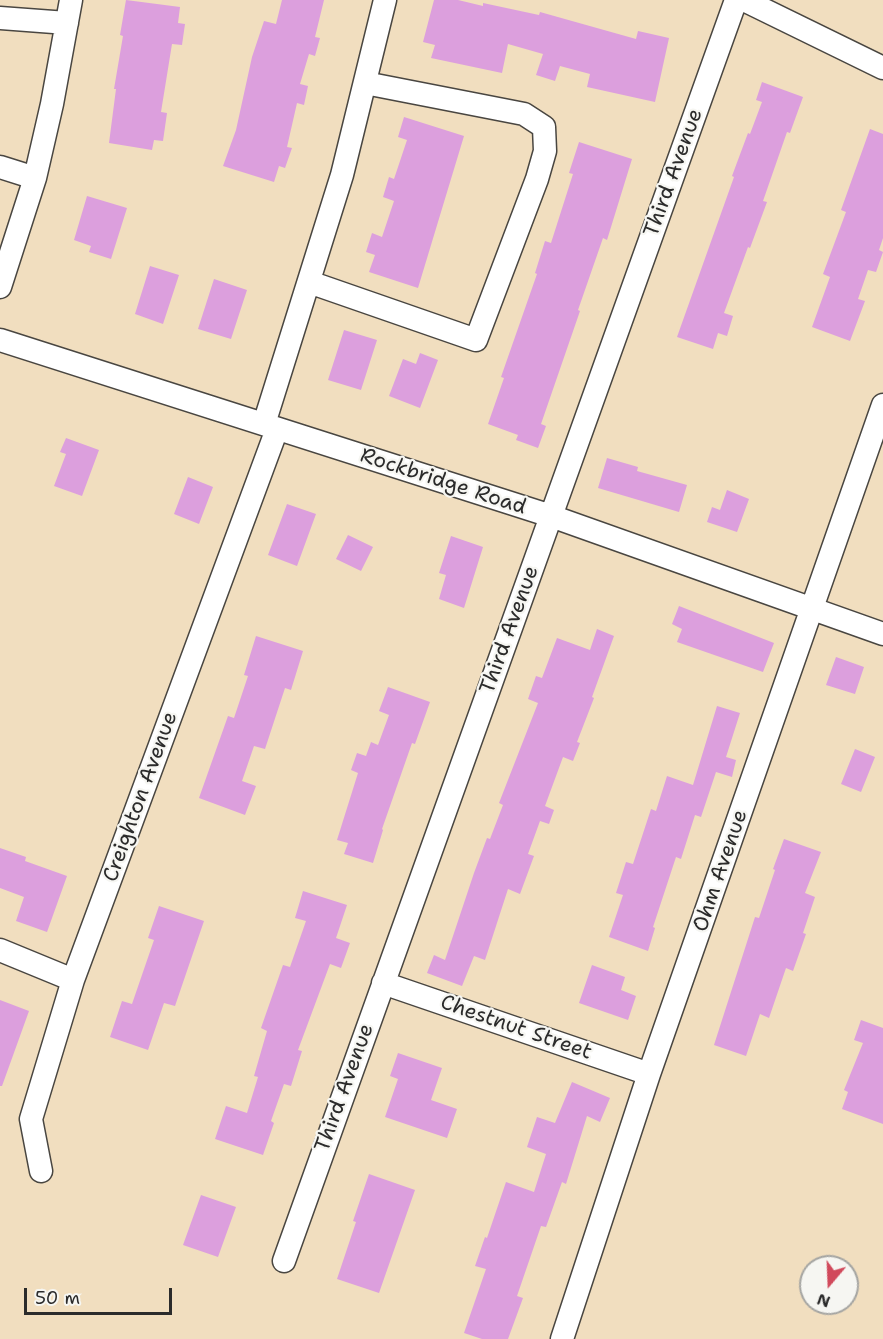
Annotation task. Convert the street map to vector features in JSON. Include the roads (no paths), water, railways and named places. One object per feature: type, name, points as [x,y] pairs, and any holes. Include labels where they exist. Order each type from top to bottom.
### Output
[{"type":"street","points":[[0,287],[35,178],[52,104],[71,0]]},
{"type":"street","name":"Creighton Avenue","points":[[41,1171],[31,1119],[73,980],[271,427],[309,282],[342,175],[385,0]]},
{"type":"street","name":"Third Avenue","points":[[284,1261],[736,0]]},
{"type":"street","points":[[744,0],[883,68]]},
{"type":"street","points":[[0,18],[67,23]]},
{"type":"street","points":[[309,282],[476,340],[537,179],[545,151],[544,127],[524,114],[364,83]]},
{"type":"street","points":[[0,167],[35,178]]},
{"type":"street","name":"Rockbridge Road","points":[[0,340],[551,516],[883,634]]},
{"type":"street","name":"Ohm Avenue","points":[[562,1339],[649,1074],[883,405]]},
{"type":"street","points":[[0,950],[73,980]]},
{"type":"street","name":"Chestnut Street","points":[[383,983],[649,1074]]}]
